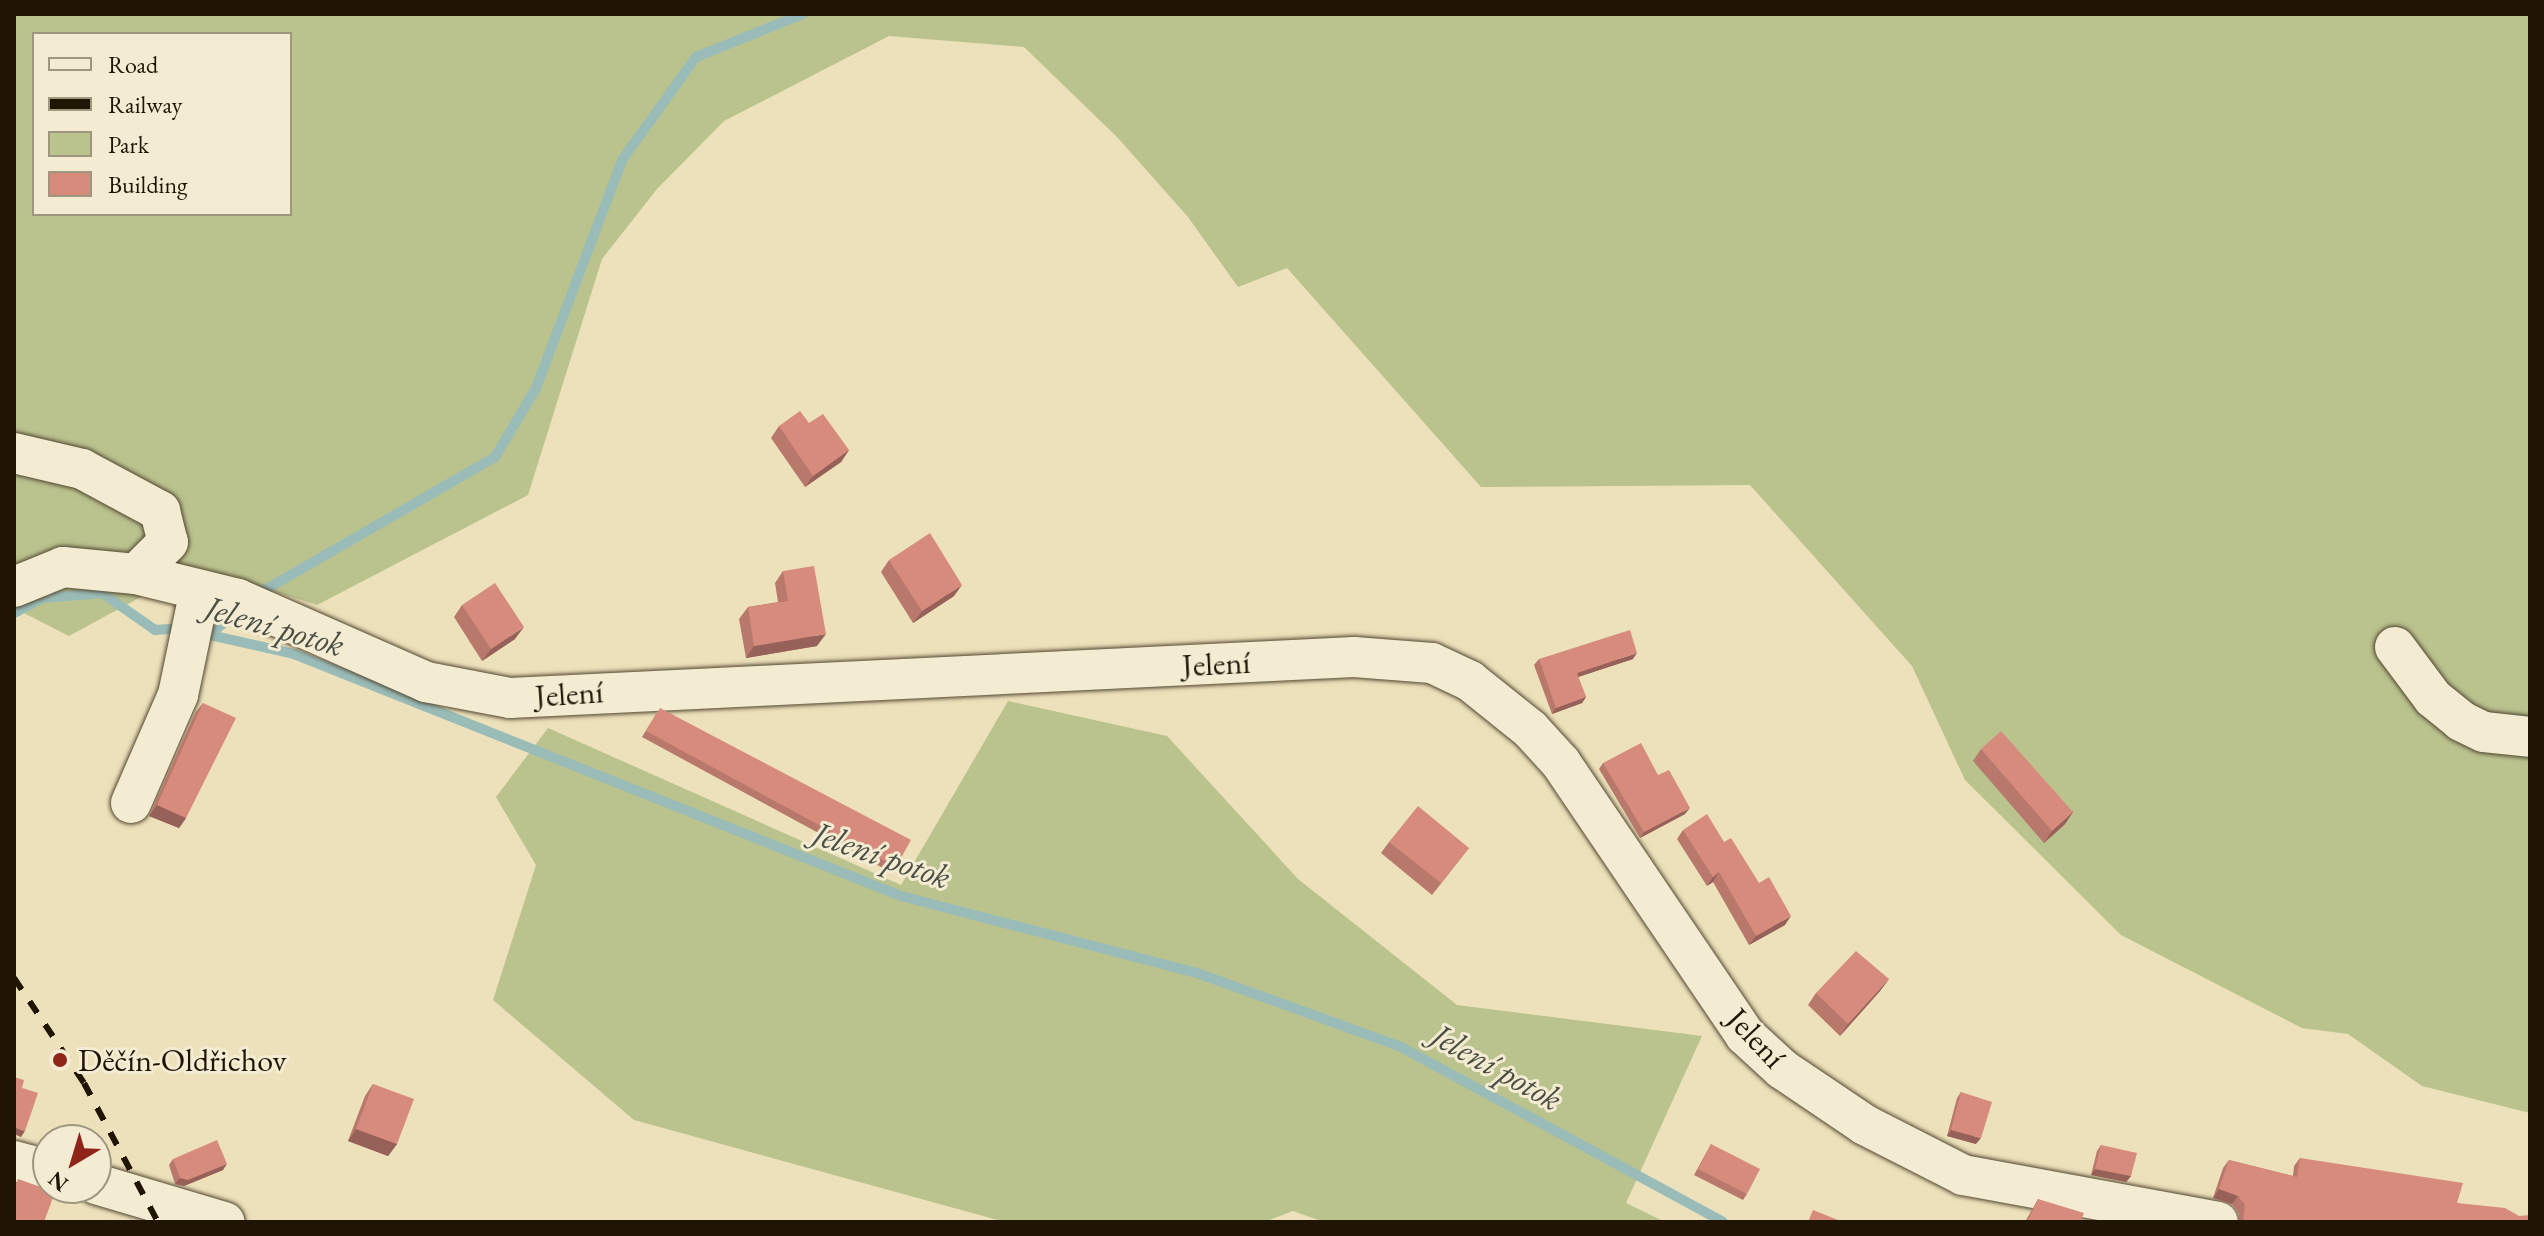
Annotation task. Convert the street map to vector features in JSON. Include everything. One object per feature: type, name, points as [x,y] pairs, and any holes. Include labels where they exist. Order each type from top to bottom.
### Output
[{"type":"street","points":[[14,453],[82,469],[160,511],[168,542],[136,574]]},
{"type":"street","name":"Jelení","points":[[14,587],[63,567],[136,574],[194,618],[238,599],[426,682],[510,698],[1354,657],[1432,663],[1470,681],[1530,729],[1561,763],[1745,1035],[1782,1069],[1865,1125],[1963,1175],[2218,1222]]},
{"type":"street","points":[[131,803],[178,695],[194,618]]},
{"type":"street","points":[[2395,647],[2433,698],[2461,721],[2484,732],[2530,737]]},
{"type":"street","points":[[112,1189],[224,1222]]},
{"type":"green space","points":[[14,14],[2530,14],[2530,1113],[2422,1086],[2348,1034],[2302,1028],[2121,935],[1965,780],[1912,666],[1750,485],[1481,487],[1287,268],[1238,287],[1188,217],[1118,138],[1024,47],[889,36],[724,121],[657,189],[602,259],[528,495],[317,605],[196,567],[69,636],[14,608]]},
{"type":"green space","points":[[1008,701],[1167,736],[1298,879],[1457,1005],[1702,1036],[1626,1203],[1665,1222],[1324,1222],[1293,1211],[1264,1222],[1005,1222],[634,1120],[493,1000],[536,865],[496,797],[548,728],[901,885]]},
{"type":"building","points":[[800,411],[809,423],[823,414],[849,450],[813,476],[779,426]]},
{"type":"building","points":[[930,533],[962,585],[922,611],[889,560]]},
{"type":"building","points":[[814,566],[826,634],[754,646],[748,607],[788,601],[783,571]]},
{"type":"building","points":[[495,583],[524,627],[491,649],[462,605]]},
{"type":"building","points":[[1630,630],[1637,653],[1577,673],[1586,697],[1556,708],[1539,659]]},
{"type":"building","points":[[203,703],[236,718],[186,818],[157,805]]},
{"type":"building","points":[[660,708],[911,840],[896,867],[646,731]]},
{"type":"building","points":[[2001,731],[2073,812],[2052,831],[1981,749]]},
{"type":"building","points":[[1641,743],[1658,775],[1669,770],[1690,808],[1644,832],[1603,763]]},
{"type":"building","points":[[1418,806],[1469,848],[1441,883],[1389,842]]},
{"type":"building","points":[[1707,814],[1724,842],[1731,838],[1759,883],[1769,877],[1791,916],[1756,936],[1719,872],[1713,877],[1683,830]]},
{"type":"building","points":[[1856,951],[1889,979],[1848,1024],[1816,993]]},
{"type":"building","points":[[14,1077],[24,1080],[22,1088],[38,1093],[25,1131],[14,1127]]},
{"type":"building","points":[[373,1084],[414,1099],[397,1144],[356,1129]]},
{"type":"building","points":[[1961,1092],[1992,1102],[1981,1138],[1951,1130]]},
{"type":"building","points":[[217,1140],[227,1164],[188,1180],[180,1178],[173,1159]]},
{"type":"building","points":[[1711,1144],[1760,1169],[1747,1194],[1698,1169]]},
{"type":"building","points":[[2101,1145],[2137,1153],[2131,1176],[2095,1169]]},
{"type":"building","points":[[2300,1158],[2463,1183],[2457,1203],[2505,1208],[2519,1216],[2530,1215],[2530,1222],[2243,1222],[2245,1205],[2238,1196],[2219,1189],[2229,1160],[2297,1177]]},
{"type":"building","points":[[18,1179],[32,1184],[32,1204],[51,1204],[44,1222],[14,1222],[14,1188]]},
{"type":"building","points":[[2038,1199],[2084,1213],[2080,1222],[2027,1222]]},
{"type":"building","points":[[1813,1210],[1843,1222],[1808,1222]]},
{"type":"waterway","points":[[256,595],[495,457],[536,388],[622,160],[696,57],[803,14]]},
{"type":"waterway","name":"Jelení potok","points":[[14,613],[42,598],[102,593],[155,630],[182,628]]},
{"type":"waterway","points":[[210,634],[238,611]]},
{"type":"waterway","name":"Jelení potok","points":[[201,633],[294,654],[901,896],[1197,973],[1401,1047],[1723,1222]]},
{"type":"railway","points":[[14,978],[84,1083],[158,1222]]},
{"type":"place","name":"Děčín-Oldřichov","points":[[60,1060]]}]
